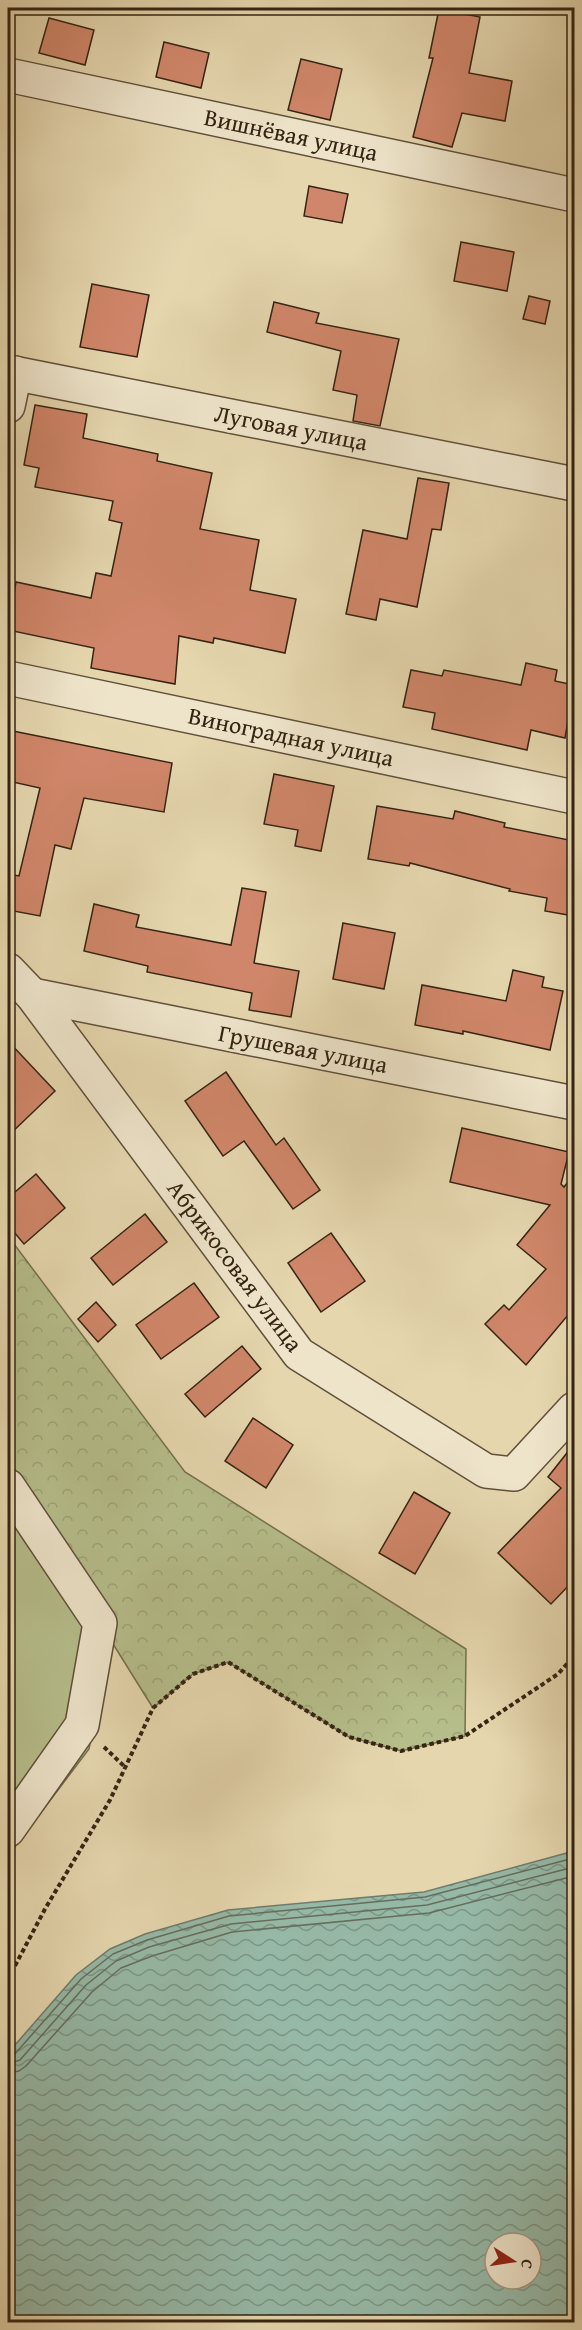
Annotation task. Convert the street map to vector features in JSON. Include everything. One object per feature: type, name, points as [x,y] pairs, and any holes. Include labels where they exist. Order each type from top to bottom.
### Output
[{"type":"street","name":"Вишнёвая улица","points":[[8,75],[574,195]]},
{"type":"street","points":[[8,406],[11,373]]},
{"type":"street","name":"Луговая улица","points":[[11,373],[574,484]]},
{"type":"street","name":"Виноградная улица","points":[[8,678],[574,797]]},
{"type":"street","name":"Абрикосовая улица","points":[[8,970],[32,995],[299,1354],[486,1471],[514,1474],[574,1409]]},
{"type":"street","name":"Грушевая улица","points":[[32,995],[574,1103]]},
{"type":"street","points":[[8,1486],[100,1623],[82,1725],[8,1830]]},
{"type":"path","points":[[8,1979],[45,1909],[110,1800],[153,1708],[193,1674],[228,1662],[349,1737],[401,1751],[465,1736],[558,1674],[574,1656]]},
{"type":"green space","points":[[8,1236],[185,1472],[466,1649],[465,1736],[401,1751],[349,1737],[228,1662],[193,1674],[153,1708],[100,1623],[8,1486]]},
{"type":"green space","points":[[8,1470],[111,1636],[89,1749],[8,1856]]},
{"type":"water","points":[[574,1851],[574,2322],[8,2322],[8,2053],[76,1975],[110,1949],[145,1934],[228,1910],[424,1892]]},
{"type":"building","points":[[439,9],[480,17],[469,73],[512,81],[505,121],[462,113],[452,147],[413,137],[433,58],[429,58]]},
{"type":"building","points":[[49,18],[94,30],[85,65],[39,53]]},
{"type":"building","points":[[164,42],[209,53],[201,88],[156,77]]},
{"type":"building","points":[[301,59],[342,69],[330,120],[288,110]]},
{"type":"building","points":[[309,186],[348,194],[342,223],[304,216]]},
{"type":"building","points":[[461,242],[514,252],[507,291],[454,281]]},
{"type":"building","points":[[92,284],[149,295],[137,357],[80,347]]},
{"type":"building","points":[[529,296],[550,301],[545,324],[523,319]]},
{"type":"building","points":[[274,302],[319,313],[316,323],[399,339],[380,426],[353,421],[357,395],[333,390],[341,351],[267,332]]},
{"type":"building","points":[[35,405],[87,414],[83,438],[158,454],[157,461],[212,473],[200,529],[259,540],[250,590],[296,599],[285,653],[214,638],[213,643],[179,636],[175,684],[91,668],[94,648],[8,630],[8,593],[14,594],[16,582],[91,598],[96,573],[111,576],[122,523],[109,520],[113,501],[35,487],[39,468],[24,465]]},
{"type":"building","points":[[418,478],[449,483],[441,530],[432,529],[417,607],[380,599],[376,620],[346,614],[363,530],[407,539]]},
{"type":"building","points":[[526,663],[557,670],[555,681],[574,685],[565,738],[531,730],[527,750],[432,729],[435,713],[403,707],[411,670],[442,676],[444,670],[521,685]]},
{"type":"building","points":[[8,730],[172,763],[164,812],[84,798],[71,849],[55,845],[40,916],[8,910],[8,874],[19,876],[40,788],[8,781]]},
{"type":"building","points":[[274,774],[334,786],[321,851],[295,846],[298,830],[264,824]]},
{"type":"building","points":[[377,806],[453,819],[455,811],[505,823],[504,827],[574,841],[574,916],[545,911],[547,898],[509,891],[510,889],[410,863],[409,866],[368,859]]},
{"type":"building","points":[[242,888],[266,892],[254,963],[299,971],[291,1017],[249,1010],[252,993],[147,972],[148,966],[84,951],[94,904],[139,915],[136,927],[231,945]]},
{"type":"building","points":[[343,923],[395,933],[384,989],[333,979]]},
{"type":"building","points":[[513,970],[544,977],[542,987],[563,991],[550,1050],[463,1031],[463,1034],[415,1025],[422,985],[506,1001]]},
{"type":"building","points":[[8,1041],[55,1091],[8,1136]]},
{"type":"building","points":[[226,1072],[276,1145],[284,1138],[320,1190],[293,1209],[244,1141],[223,1156],[185,1101]]},
{"type":"building","points":[[462,1128],[569,1152],[561,1184],[564,1187],[574,1174],[574,1308],[526,1365],[485,1324],[504,1305],[509,1310],[546,1269],[517,1245],[550,1205],[450,1182]]},
{"type":"building","points":[[36,1174],[65,1208],[24,1244],[8,1225],[8,1198]]},
{"type":"building","points":[[145,1214],[167,1242],[113,1285],[91,1258]]},
{"type":"building","points":[[331,1233],[365,1281],[321,1312],[288,1263]]},
{"type":"building","points":[[194,1283],[219,1317],[161,1359],[136,1325]]},
{"type":"building","points":[[96,1302],[116,1325],[98,1342],[78,1319]]},
{"type":"building","points":[[242,1346],[261,1369],[205,1417],[185,1394]]},
{"type":"building","points":[[253,1418],[293,1445],[266,1488],[225,1461]]},
{"type":"building","points":[[574,1444],[574,1580],[551,1604],[498,1553],[561,1488],[548,1477]]},
{"type":"building","points":[[414,1492],[450,1513],[415,1574],[379,1553]]}]
